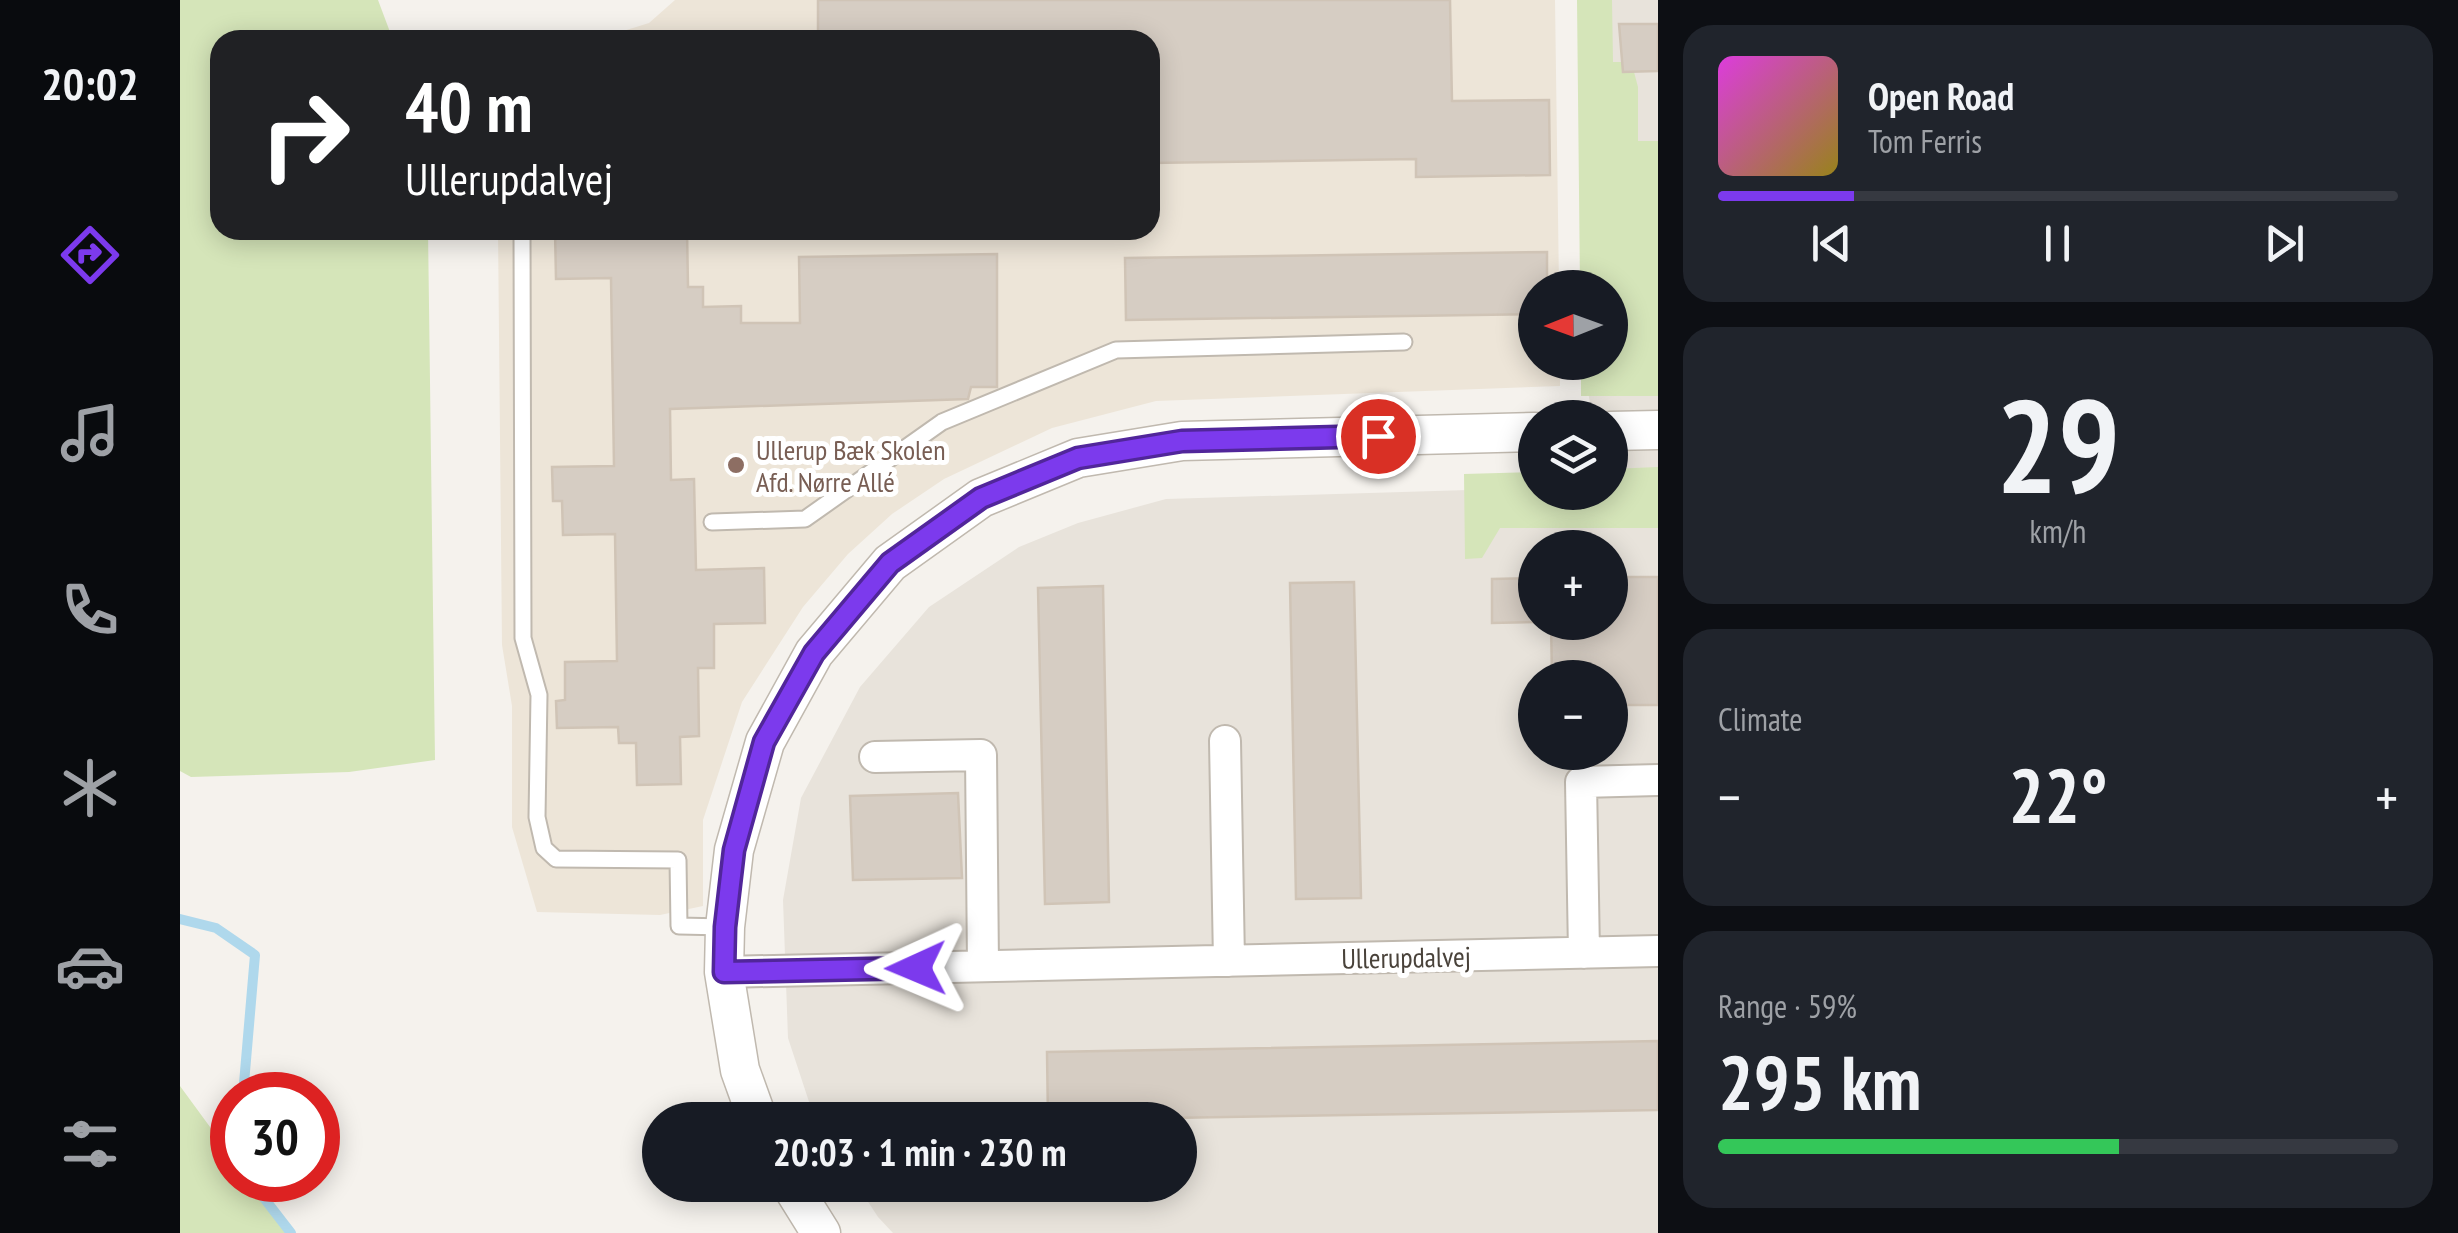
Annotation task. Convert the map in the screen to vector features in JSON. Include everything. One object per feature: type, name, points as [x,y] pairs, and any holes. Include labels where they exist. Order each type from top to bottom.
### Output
[{"type":"street","points":[[1628,431],[1658,430]]},
{"type":"street","points":[[752,1102],[740,1070],[724,972],[734,850],[764,742],[812,657],[890,563],[981,498],[1078,458],[1182,441],[1518,432]]},
{"type":"street","points":[[1225,741],[1229,961]]},
{"type":"street","points":[[875,757],[980,755],[982,966]]},
{"type":"street","points":[[1584,953],[1581,782],[1658,780]]},
{"type":"street","name":"Ullerupdalvej","points":[[724,972],[1658,952]]},
{"type":"street","points":[[802,1202],[821,1233]]},
{"type":"lane","points":[[522,240],[523,638],[539,694],[537,817],[544,848],[556,860],[678,860],[678,926],[725,927]]},
{"type":"lane","points":[[712,522],[805,519],[942,422],[1116,350],[1404,342]]},
{"type":"shaded area","name":"Ullerup Bæk Skolen Afd. Nørre Allé","points":[[675,0],[1555,0],[1559,270],[1518,270],[1518,380],[1560,380],[1560,386],[1156,401],[1052,428],[944,479],[892,514],[848,554],[803,607],[742,702],[703,820],[703,906],[660,915],[537,912],[512,827],[512,706],[502,645],[498,240],[1160,240],[1160,30],[626,30],[649,23]]},
{"type":"shaded area","points":[[1579,0],[1658,0],[1658,1233],[893,1233],[868,1202],[1197,1202],[1197,1102],[809,1102],[788,1038],[783,900],[801,798],[860,687],[929,607],[1019,547],[1078,523],[1166,499],[1518,489],[1518,510],[1628,510],[1628,400],[1589,400],[1587,384],[1591,380],[1628,380],[1628,270],[1608,270]]},
{"type":"green space","points":[[180,0],[378,0],[389,30],[210,30],[210,240],[428,240],[435,760],[349,772],[191,777],[180,771]]},
{"type":"green space","points":[[1577,0],[1612,0],[1613,62],[1622,62],[1623,72],[1634,72],[1638,87],[1638,141],[1658,141],[1658,396],[1581,396],[1581,380],[1628,380],[1628,270],[1580,270]]},
{"type":"green space","points":[[1658,467],[1658,528],[1500,528],[1482,558],[1465,559],[1464,474],[1518,472],[1518,510],[1628,510],[1628,468]]},
{"type":"green space","points":[[180,1086],[210,1127],[210,1202],[267,1202],[291,1233],[180,1233]]},
{"type":"building","points":[[818,0],[1450,0],[1452,101],[1549,100],[1550,175],[1416,177],[1416,159],[1160,163],[1160,30],[818,30]]},
{"type":"building","points":[[1619,24],[1658,24],[1658,71],[1623,72]]},
{"type":"building","points":[[555,240],[687,240],[688,287],[703,287],[703,307],[741,306],[741,323],[800,323],[799,257],[997,254],[997,387],[971,387],[968,399],[670,409],[671,480],[694,479],[696,570],[764,568],[765,623],[714,624],[714,668],[698,668],[699,736],[680,737],[681,784],[637,785],[636,743],[619,743],[618,727],[557,728],[556,701],[565,700],[565,662],[617,661],[615,534],[563,535],[562,501],[553,501],[552,467],[614,466],[611,278],[556,279]]},
{"type":"building","points":[[1547,252],[1547,270],[1518,270],[1518,314],[1126,320],[1125,258]]},
{"type":"building","points":[[1628,577],[1658,577],[1658,705],[1628,705],[1628,660],[1552,660],[1551,640],[1628,640]]},
{"type":"building","points":[[1518,578],[1518,622],[1492,623],[1492,579]]},
{"type":"building","points":[[1354,582],[1361,898],[1296,899],[1290,583]]},
{"type":"building","points":[[1103,586],[1109,902],[1045,904],[1038,588]]},
{"type":"building","points":[[958,793],[962,878],[853,880],[850,796]]},
{"type":"building","points":[[1658,1041],[1658,1110],[1197,1118],[1197,1102],[1048,1102],[1047,1052]]},
{"type":"waterway","points":[[180,919],[216,928],[255,955],[245,1072]]},
{"type":"waterway","points":[[267,1202],[291,1233]]},
{"type":"place","name":"Ullerup Bæk Skolen Afd. Nørre Allé","points":[[736,465]]},
{"type":"route","points":[[916,968],[724,972],[734,850],[764,742],[814,653],[890,563],[981,498],[1078,458],[1182,441],[1378,436]]}]
